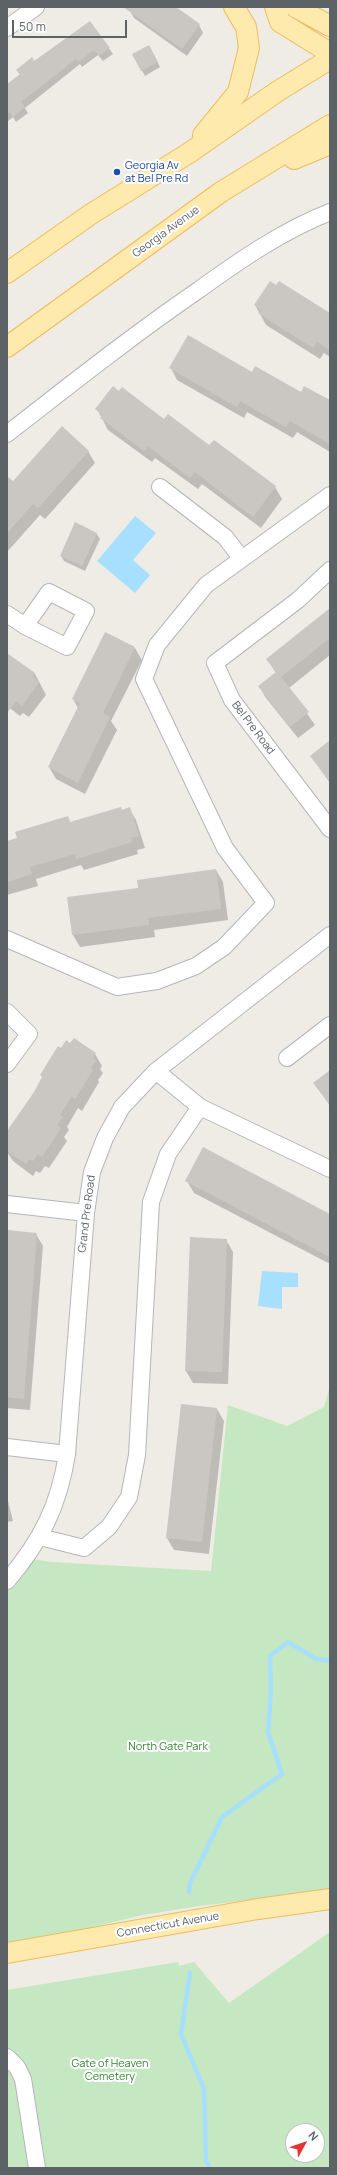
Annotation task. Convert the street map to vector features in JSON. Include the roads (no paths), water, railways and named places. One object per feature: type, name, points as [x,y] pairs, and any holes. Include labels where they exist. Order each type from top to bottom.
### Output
[{"type":"main road","points":[[189,153],[238,92],[250,46],[246,27],[234,7]]},
{"type":"main road","points":[[275,7],[280,22],[330,53]]},
{"type":"main road","points":[[295,7],[330,26]]},
{"type":"main road","points":[[318,7],[330,9]]},
{"type":"main road","points":[[7,272],[91,214],[189,153],[278,91],[330,59]]},
{"type":"main road","name":"Georgia Avenue","points":[[7,347],[228,188],[330,125]]},
{"type":"main road","points":[[228,188],[330,144]]},
{"type":"main road","name":"Connecticut Avenue","points":[[7,1953],[258,1909],[330,1899]]},
{"type":"street","points":[[7,28],[36,7]]},
{"type":"street","points":[[7,434],[129,338],[226,270],[288,232],[330,212]]},
{"type":"street","points":[[160,487],[225,537],[242,559]]},
{"type":"street","points":[[7,939],[118,987],[156,981],[196,966],[224,947],[266,903],[225,848],[144,679],[157,645],[206,585],[330,495]]},
{"type":"street","name":"Bel Pre Road","points":[[330,570],[298,600],[215,663],[232,700],[330,829]]},
{"type":"street","points":[[7,614],[24,626]]},
{"type":"street","name":"Grand Pre Road","points":[[7,1581],[26,1558],[40,1537],[61,1489],[67,1454],[86,1213],[92,1172],[105,1138],[122,1107],[156,1071],[330,935]]},
{"type":"street","points":[[7,1012],[29,1034],[7,1064]]},
{"type":"street","points":[[287,1058],[330,1024]]},
{"type":"street","points":[[156,1071],[200,1107],[330,1169]]},
{"type":"street","points":[[40,1537],[84,1548],[109,1527],[129,1497],[137,1455],[152,1202],[168,1154],[200,1107]]},
{"type":"street","points":[[7,1204],[86,1213]]},
{"type":"street","points":[[7,1446],[67,1454]]},
{"type":"street","points":[[7,2057],[17,2067],[22,2079],[37,2168]]},
{"type":"water","points":[[135,516],[156,533],[133,560],[150,575],[135,593],[97,561]]},
{"type":"water","points":[[262,1271],[298,1273],[298,1287],[282,1287],[282,1309],[258,1306]]},
{"type":"waterway","points":[[189,1892],[190,1883],[222,1817],[282,1774],[268,1732],[271,1691],[270,1656],[288,1642],[316,1659],[330,1661]]},
{"type":"waterway","points":[[190,1973],[181,2034],[204,2089],[206,2161],[210,2168]]},
{"type":"place","name":"Georgia Av at Bel Pre Rd","points":[[117,172]]},
{"type":"park label","name":"North Gate Park","points":[[168,1747]]},
{"type":"park label","name":"Gate of Heaven Cemetery","points":[[110,2070]]}]
